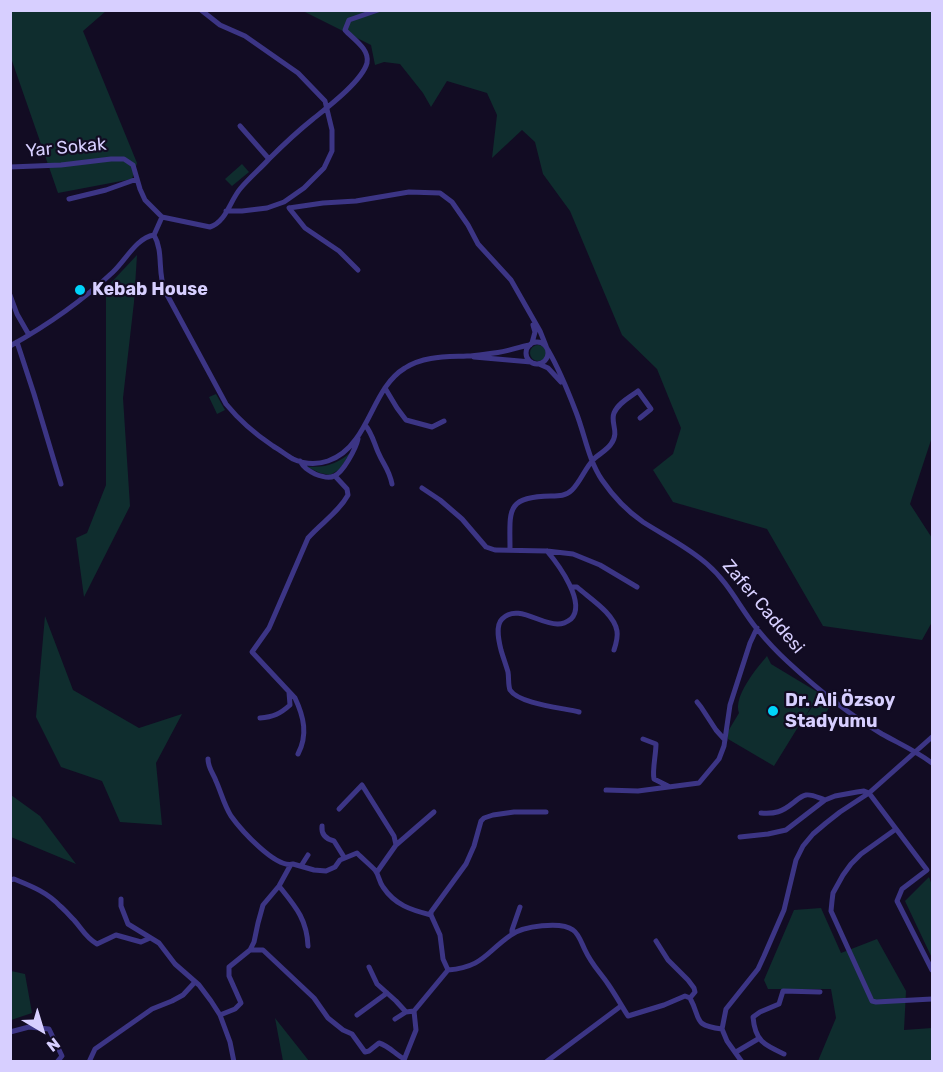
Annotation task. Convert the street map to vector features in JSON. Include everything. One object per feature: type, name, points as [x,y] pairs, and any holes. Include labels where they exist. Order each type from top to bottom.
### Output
[{"type":"street","points":[[201,10],[220,25],[245,36],[298,74],[325,101],[332,130],[332,151],[324,168],[304,188],[284,202],[267,208],[242,212],[226,211]]},
{"type":"street","points":[[378,10],[349,20],[345,30],[367,54],[368,61],[365,68],[347,90],[306,125],[241,187],[223,218],[216,225],[210,226],[162,217],[154,236],[159,247],[161,282],[226,404],[236,417],[287,455],[300,461],[316,464],[327,462],[347,451],[393,377],[416,362],[435,357],[470,356],[536,363],[545,360],[548,355],[547,348],[539,342],[496,353],[470,356]]},
{"type":"street","points":[[240,126],[269,159]]},
{"type":"street","name":"Yar Sokak","points":[[10,167],[124,159],[133,165],[146,200],[162,217]]},
{"type":"street","points":[[69,199],[106,190],[137,179]]},
{"type":"street","name":"Zafer Caddesi","points":[[289,208],[356,201],[409,192],[440,193],[452,202],[478,244],[511,280],[540,331],[576,413],[592,460],[601,478],[622,504],[642,521],[708,565],[726,583],[757,628],[799,672],[849,712],[933,763]]},
{"type":"street","points":[[284,202],[305,228],[339,251],[358,270]]},
{"type":"street","points":[[61,484],[34,394],[14,344],[82,300],[113,272],[140,242],[147,237],[154,236]]},
{"type":"street","points":[[10,295],[17,314],[29,335]]},
{"type":"street","points":[[531,318],[535,332],[527,356],[530,361],[536,363]]},
{"type":"street","name":"Zafer Caddesi","points":[[536,363],[548,368],[564,386]]},
{"type":"street","points":[[385,388],[406,420],[432,427],[444,421]]},
{"type":"street","points":[[510,550],[510,520],[513,508],[518,502],[532,498],[567,495],[580,481],[592,460],[612,444],[616,433],[613,416],[622,403],[638,391],[651,409],[640,418]]},
{"type":"street","points":[[365,425],[390,472],[392,484]]},
{"type":"street","points":[[300,461],[303,467],[315,474],[326,477],[335,476],[340,472],[356,446],[359,435]]},
{"type":"street","points":[[298,754],[304,743],[303,720],[299,705],[252,652],[269,628],[308,538],[339,509],[348,495],[347,489],[335,476]]},
{"type":"street","points":[[422,488],[462,519],[486,547],[495,550],[564,552],[584,558],[637,587]]},
{"type":"street","points":[[547,551],[571,586],[576,609],[574,615],[560,625],[512,614],[501,620],[498,626],[500,647],[509,688],[512,692],[535,702],[579,712]]},
{"type":"street","points":[[571,586],[577,587],[614,622],[617,633],[614,650]]},
{"type":"street","points":[[606,790],[638,791],[699,783],[718,759],[724,746],[729,705],[757,628]]},
{"type":"street","points":[[260,718],[271,717],[284,711],[290,705],[289,692]]},
{"type":"street","points":[[697,702],[725,740]]},
{"type":"street","points":[[742,1062],[727,1041],[722,1029],[726,1009],[758,969],[784,910],[796,860],[803,846],[826,822],[870,793],[933,736]]},
{"type":"street","points":[[643,739],[656,744],[652,774],[654,779],[670,787]]},
{"type":"street","points":[[208,759],[208,767],[230,814],[263,850],[276,860],[290,866],[293,864],[326,871],[335,867],[344,857],[357,853],[377,872],[381,885],[399,904],[408,909],[431,915]]},
{"type":"street","points":[[339,809],[362,785],[394,836],[396,845]]},
{"type":"street","points":[[740,837],[786,830],[825,800],[835,796],[864,791],[870,793],[927,870],[902,889],[897,901],[933,970]]},
{"type":"street","points":[[761,813],[771,814],[784,810],[805,795],[825,800]]},
{"type":"street","points":[[377,872],[396,845],[434,812]]},
{"type":"street","points":[[446,971],[440,935],[431,912],[466,864],[481,821],[489,816],[504,813],[546,812]]},
{"type":"street","points":[[322,826],[323,834],[327,839],[334,841],[344,857]]},
{"type":"street","points":[[896,829],[868,848],[843,874],[833,893],[831,911],[872,1001],[933,999]]},
{"type":"street","points":[[301,866],[308,855]]},
{"type":"street","points":[[220,1015],[235,1009],[241,1003],[228,970],[250,950],[263,905],[279,886],[290,866]]},
{"type":"street","points":[[10,880],[25,883],[47,895],[75,921],[85,936],[97,944],[116,935],[141,942],[150,938]]},
{"type":"street","points":[[279,886],[303,919],[308,934],[308,946]]},
{"type":"street","points":[[121,899],[121,906],[128,924],[159,943],[175,964],[208,996],[220,1015],[230,1042],[234,1062]]},
{"type":"street","points":[[512,934],[520,907]]},
{"type":"street","points":[[395,1019],[406,1012],[414,1011],[446,971],[479,962],[512,934],[531,926],[550,926],[572,929],[576,932],[592,964],[628,1016],[685,996],[690,998]]},
{"type":"street","points":[[656,941],[668,960],[694,988],[695,992],[690,998]]},
{"type":"street","points":[[250,950],[263,950],[314,998],[328,1017],[343,1030],[352,1034],[365,1052],[379,1043],[404,1060],[417,1030],[414,1011]]},
{"type":"street","points":[[369,967],[377,984],[406,1012]]},
{"type":"street","points":[[89,1062],[95,1049],[152,1009],[183,995],[195,982]]},
{"type":"street","points":[[784,1054],[758,1039],[753,1017],[779,1004],[783,991],[820,992]]},
{"type":"street","points":[[357,1015],[387,993]]},
{"type":"street","points":[[690,998],[700,1023],[705,1027],[722,1029]]},
{"type":"street","points":[[546,1062],[621,1005]]},
{"type":"street","points":[[10,1032],[28,1027],[49,1029],[62,1056],[57,1062]]},
{"type":"street","points":[[736,1053],[758,1039]]},
{"type":"green space","points":[[10,11],[106,11],[83,31],[137,163],[132,179],[58,193],[11,58]]},
{"type":"green space","points":[[303,11],[932,11],[932,437],[910,504],[932,538],[932,622],[922,640],[823,626],[767,529],[673,502],[653,470],[673,454],[681,428],[657,369],[622,335],[570,211],[543,174],[535,142],[522,130],[492,158],[497,115],[487,93],[447,81],[431,107],[400,64],[384,62],[375,65],[371,45]]},
{"type":"green space","points":[[242,164],[249,172],[232,186],[225,179]]},
{"type":"green space","points":[[137,255],[123,398],[130,506],[84,597],[76,538],[87,533],[106,485],[106,288]]},
{"type":"green space","points":[[535,345],[541,345],[546,353],[544,359],[535,361],[530,356],[530,350]]},
{"type":"green space","points":[[216,394],[225,410],[217,414],[209,397]]},
{"type":"green space","points":[[350,453],[340,469],[330,475],[305,466],[329,465]]},
{"type":"green space","points":[[45,616],[73,690],[139,728],[182,714],[156,763],[162,825],[120,822],[102,781],[61,767],[36,717]]},
{"type":"green space","name":"Dr. Ali Özsoy Stadyumu","points":[[767,656],[771,664],[819,693],[805,717],[817,700],[829,708],[816,728],[803,719],[774,766],[728,739],[727,733],[739,713],[739,699],[743,691]]},
{"type":"green space","points":[[11,795],[40,816],[76,864],[11,837]]},
{"type":"green space","points":[[929,877],[932,885],[932,958],[905,901]]},
{"type":"green space","points":[[821,908],[841,953],[877,939],[906,991],[904,1030],[932,1028],[932,1061],[818,1061],[836,1018],[831,989],[768,989],[764,980],[794,910]]},
{"type":"green space","points":[[11,971],[25,974],[32,1013],[11,1020]]},
{"type":"green space","points":[[275,1018],[309,1061],[283,1061]]},
{"type":"place","name":"Kebab House","points":[[80,290]]},
{"type":"place","name":"Dr. Ali Özsoy Stadyumu","points":[[773,711]]}]
